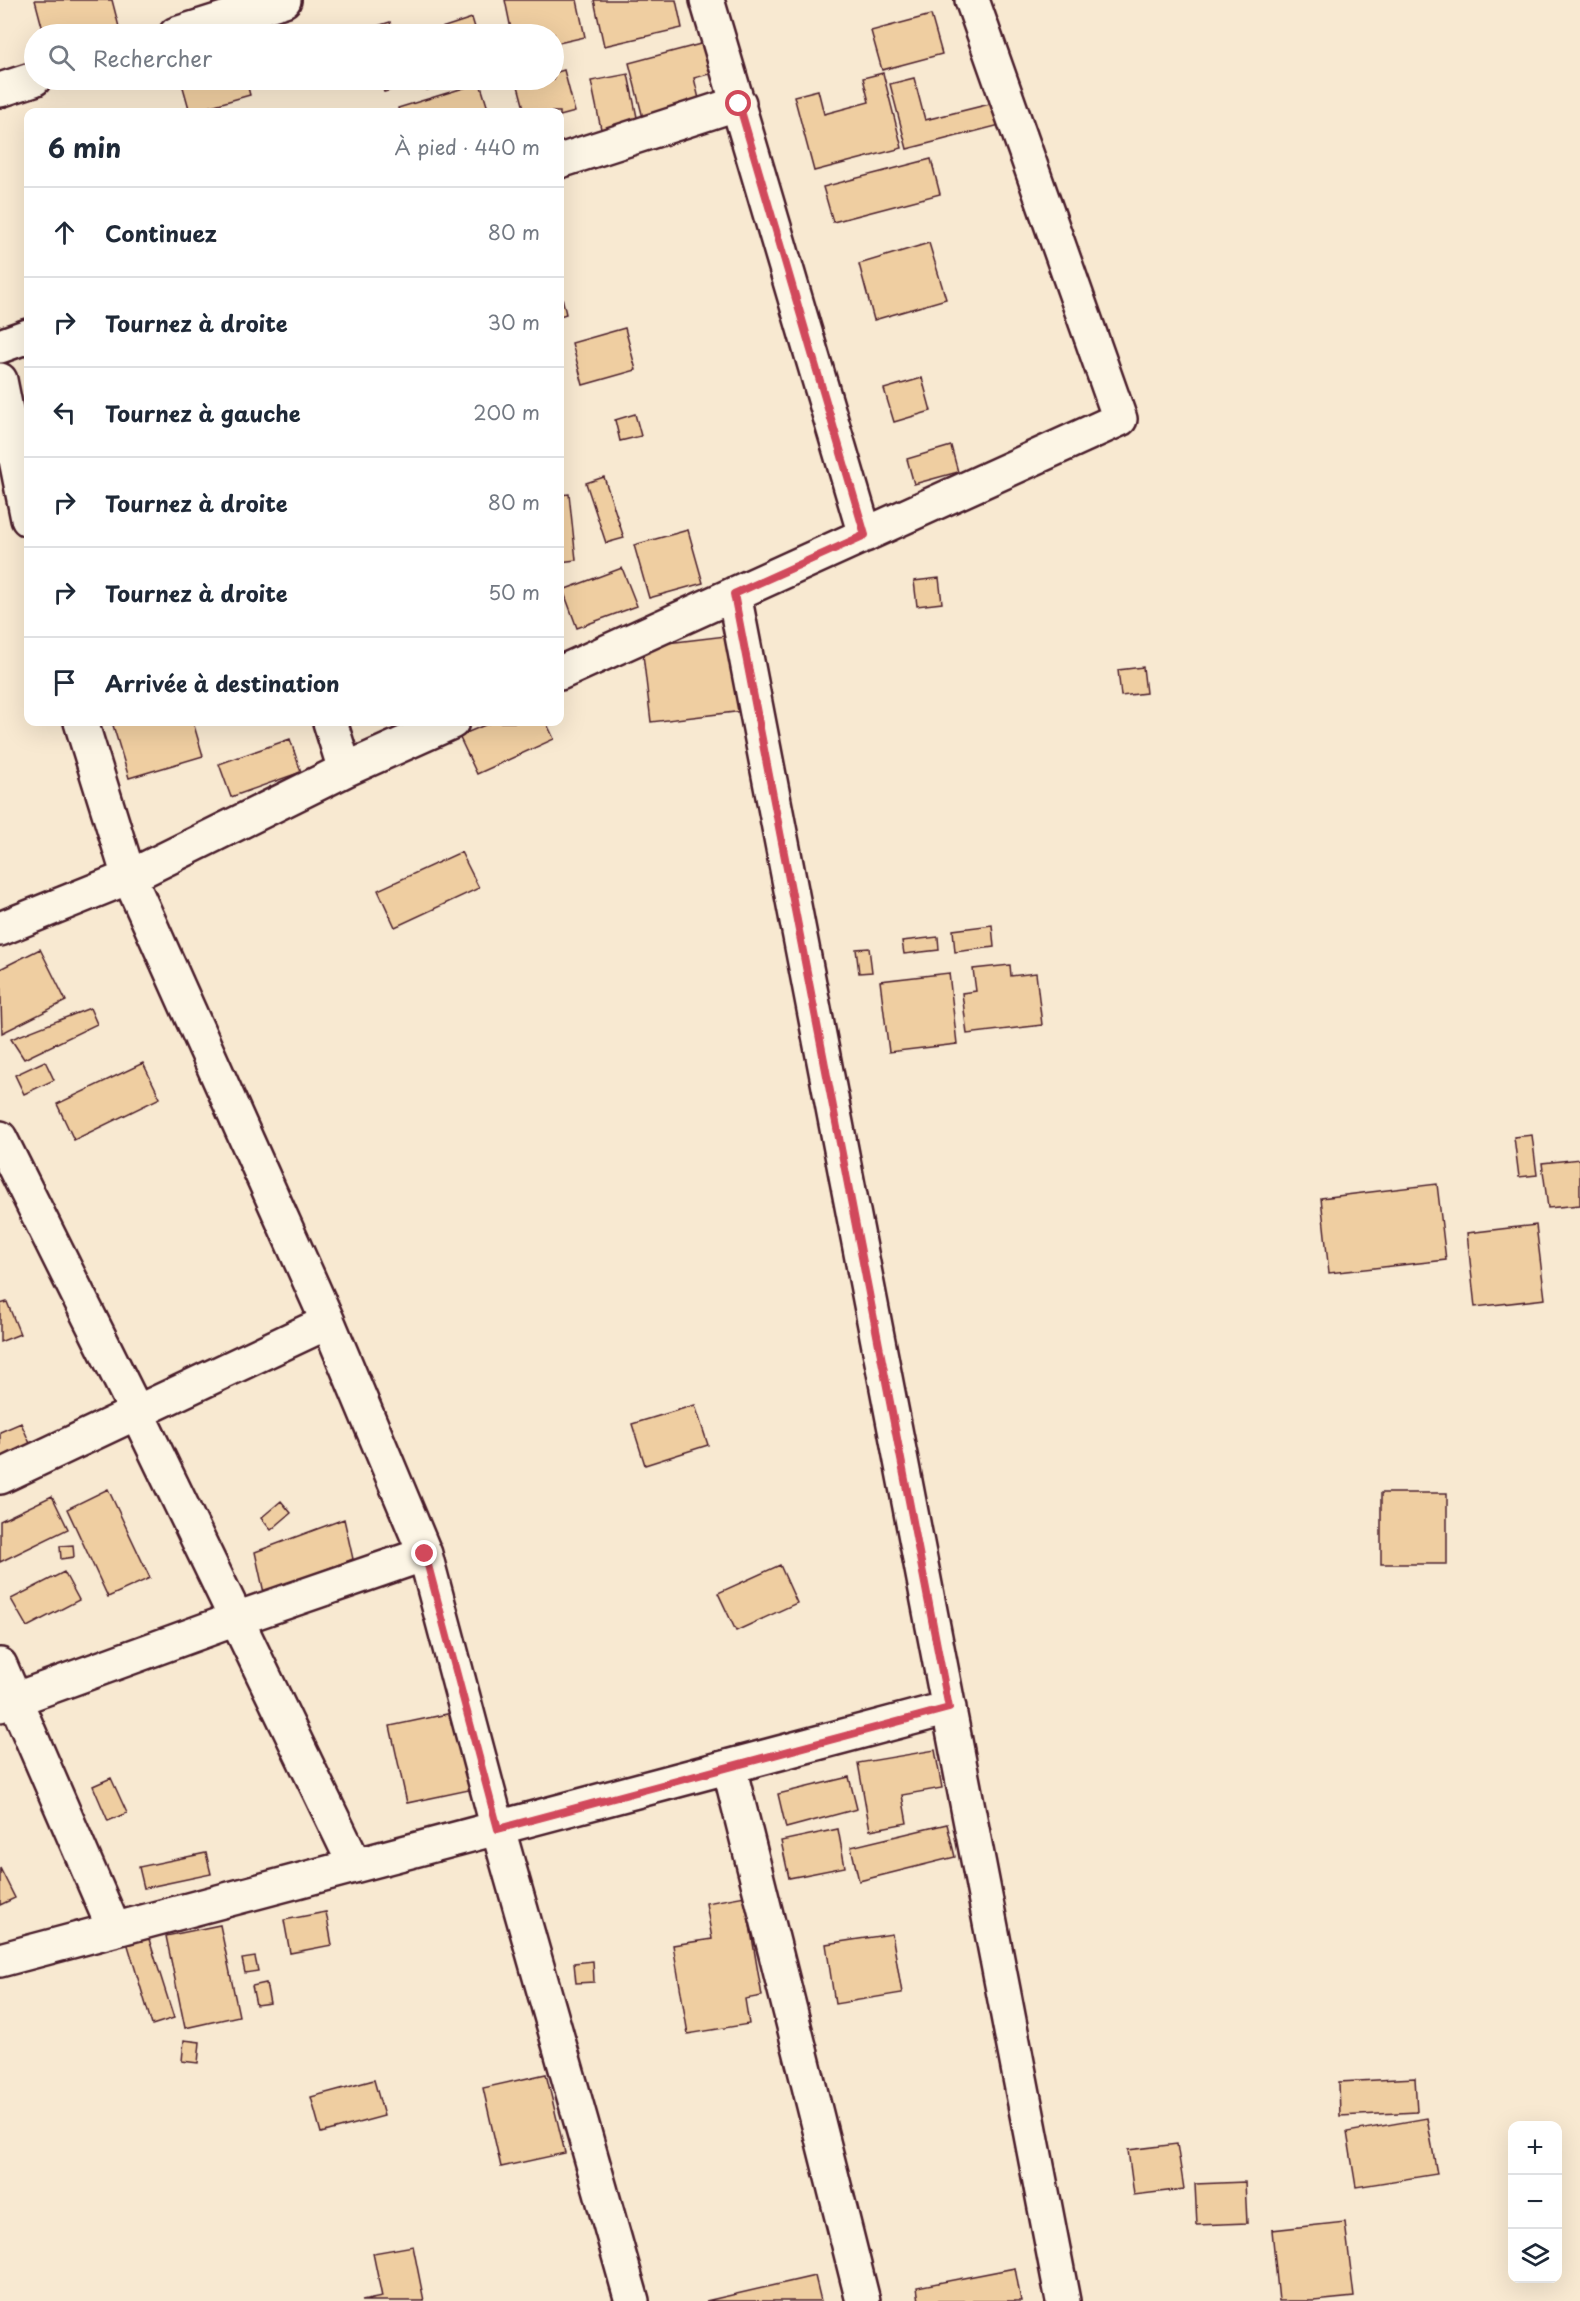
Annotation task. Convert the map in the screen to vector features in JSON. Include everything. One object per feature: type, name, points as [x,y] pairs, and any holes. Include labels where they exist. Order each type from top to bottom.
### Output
[{"type":"street","points":[[208,24],[284,0]]},
{"type":"street","points":[[707,0],[865,535]]},
{"type":"street","points":[[564,671],[1119,419],[972,0]]},
{"type":"street","points":[[0,90],[24,82]]},
{"type":"street","points":[[564,160],[739,104]]},
{"type":"street","points":[[0,346],[24,337]]},
{"type":"street","points":[[0,380],[24,499]]},
{"type":"street","points":[[734,594],[1063,2301]]},
{"type":"street","points":[[82,726],[129,877],[328,1322],[425,1554],[498,1829],[632,2301]]},
{"type":"street","points":[[331,726],[345,770]]},
{"type":"street","points":[[0,929],[129,877],[345,770],[443,726]]},
{"type":"street","points":[[0,1138],[137,1413],[354,1865]]},
{"type":"street","points":[[0,1478],[328,1322]]},
{"type":"street","points":[[8,1702],[236,1619],[425,1554]]},
{"type":"street","points":[[0,1665],[8,1702],[114,1929]]},
{"type":"street","points":[[0,1960],[949,1708]]},
{"type":"street","points":[[729,1767],[863,2301]]},
{"type":"building","points":[[35,0],[112,0],[118,24],[41,24]]},
{"type":"building","points":[[505,0],[577,0],[585,37],[564,42],[564,24],[510,24]]},
{"type":"building","points":[[594,0],[676,0],[682,28],[604,46]]},
{"type":"building","points":[[931,15],[942,54],[882,70],[871,31]]},
{"type":"building","points":[[472,18],[474,24],[454,24]]},
{"type":"building","points":[[712,41],[720,71],[694,78],[700,103],[643,118],[629,63]]},
{"type":"building","points":[[564,70],[575,112],[564,115],[564,108],[524,108],[519,90],[564,90]]},
{"type":"building","points":[[883,73],[902,148],[814,171],[794,96],[818,90],[824,114],[869,102],[863,78]]},
{"type":"building","points":[[628,74],[638,122],[601,129],[591,81]]},
{"type":"building","points":[[914,78],[925,120],[994,103],[1000,125],[907,149],[890,84]]},
{"type":"building","points":[[184,90],[249,90],[250,95],[204,108],[189,108]]},
{"type":"building","points":[[457,90],[482,90],[488,108],[398,108]]},
{"type":"building","points":[[931,159],[940,194],[833,222],[823,187]]},
{"type":"building","points":[[929,243],[946,299],[874,320],[859,264]]},
{"type":"building","points":[[625,328],[636,370],[583,385],[572,343]]},
{"type":"building","points":[[922,378],[931,411],[894,422],[884,389]]},
{"type":"building","points":[[635,414],[641,436],[620,441],[615,420]]},
{"type":"building","points":[[951,446],[958,472],[914,484],[907,459]]},
{"type":"building","points":[[604,477],[624,538],[606,543],[586,483]]},
{"type":"building","points":[[569,494],[576,560],[564,562],[564,495]]},
{"type":"building","points":[[688,530],[703,583],[649,598],[634,545]]},
{"type":"building","points":[[622,568],[637,606],[577,628],[564,590]]},
{"type":"building","points":[[939,578],[942,603],[917,606],[914,581]]},
{"type":"building","points":[[734,635],[743,711],[651,722],[642,646]]},
{"type":"building","points":[[1143,667],[1146,693],[1121,696],[1118,670]]},
{"type":"building","points":[[113,726],[194,726],[203,756],[129,778]]},
{"type":"building","points":[[483,726],[548,726],[554,739],[477,774],[459,736]]},
{"type":"building","points":[[290,739],[301,772],[231,797],[219,764]]},
{"type":"building","points":[[461,852],[479,888],[395,927],[378,890]]},
{"type":"building","points":[[992,925],[994,947],[955,952],[953,930]]},
{"type":"building","points":[[938,937],[939,950],[904,954],[902,941]]},
{"type":"building","points":[[869,948],[872,972],[859,973],[856,949]]},
{"type":"building","points":[[40,949],[66,1001],[2,1033],[0,969]]},
{"type":"building","points":[[1010,965],[1011,976],[1036,973],[1042,1025],[967,1034],[962,993],[976,991],[973,969]]},
{"type":"building","points":[[949,973],[957,1044],[889,1052],[880,981]]},
{"type":"building","points":[[90,1008],[97,1024],[24,1059],[11,1039]]},
{"type":"building","points":[[45,1061],[54,1080],[24,1094],[15,1075]]},
{"type":"building","points":[[143,1063],[160,1098],[74,1140],[57,1104]]},
{"type":"building","points":[[1532,1135],[1537,1175],[1519,1177],[1514,1137]]},
{"type":"building","points":[[1580,1159],[1580,1205],[1548,1208],[1542,1163]]},
{"type":"building","points":[[1437,1184],[1446,1260],[1329,1273],[1321,1198]]},
{"type":"building","points":[[1536,1225],[1545,1299],[1475,1307],[1467,1233]]},
{"type":"building","points":[[7,1302],[20,1334],[0,1342],[0,1304]]},
{"type":"building","points":[[695,1405],[708,1445],[645,1465],[632,1424]]},
{"type":"building","points":[[21,1423],[32,1448],[0,1462],[0,1432]]},
{"type":"building","points":[[108,1489],[150,1578],[108,1597],[67,1509]]},
{"type":"building","points":[[1381,1493],[1447,1493],[1447,1564],[1381,1564]]},
{"type":"building","points":[[52,1496],[68,1529],[0,1562],[0,1521]]},
{"type":"building","points":[[281,1501],[291,1513],[271,1530],[261,1518]]},
{"type":"building","points":[[344,1519],[353,1559],[264,1593],[255,1552]]},
{"type":"building","points":[[73,1545],[74,1557],[61,1559],[60,1546]]},
{"type":"building","points":[[780,1565],[797,1603],[736,1631],[718,1593]]},
{"type":"building","points":[[64,1572],[79,1600],[27,1627],[11,1599]]},
{"type":"building","points":[[452,1713],[469,1790],[407,1803],[390,1726]]},
{"type":"building","points":[[935,1750],[942,1788],[902,1795],[907,1823],[870,1830],[858,1763]]},
{"type":"building","points":[[849,1777],[857,1809],[786,1828],[778,1794]]},
{"type":"building","points":[[111,1778],[127,1813],[108,1821],[93,1786]]},
{"type":"building","points":[[947,1824],[955,1857],[859,1881],[851,1847]]},
{"type":"building","points":[[838,1829],[845,1867],[789,1878],[781,1841]]},
{"type":"building","points":[[206,1853],[211,1874],[144,1888],[139,1867]]},
{"type":"building","points":[[0,1868],[15,1898],[0,1905]]},
{"type":"building","points":[[745,1896],[762,1996],[745,1999],[749,2024],[688,2034],[673,1945],[712,1939],[706,1903]]},
{"type":"building","points":[[326,1912],[332,1945],[290,1953],[284,1920]]},
{"type":"building","points":[[220,1925],[239,2016],[185,2028],[166,1936]]},
{"type":"building","points":[[892,1934],[902,1993],[835,2004],[826,1944]]},
{"type":"building","points":[[148,1936],[174,2018],[152,2025],[127,1942]]},
{"type":"building","points":[[255,1957],[258,1971],[245,1973],[242,1959]]},
{"type":"building","points":[[593,1961],[594,1982],[576,1983],[574,1963]]},
{"type":"building","points":[[266,1983],[270,2003],[256,2005],[252,1986]]},
{"type":"building","points":[[184,2040],[200,2042],[198,2063],[182,2061]]},
{"type":"building","points":[[546,2074],[565,2153],[501,2167],[483,2088]]},
{"type":"building","points":[[1415,2078],[1417,2112],[1340,2116],[1339,2082]]},
{"type":"building","points":[[374,2080],[384,2116],[321,2133],[311,2097]]},
{"type":"building","points":[[1427,2118],[1437,2174],[1356,2187],[1347,2132]]},
{"type":"building","points":[[1177,2144],[1184,2189],[1134,2195],[1128,2150]]},
{"type":"building","points":[[1245,2182],[1247,2223],[1197,2225],[1195,2184]]},
{"type":"building","points":[[1345,2222],[1354,2297],[1314,2301],[1279,2301],[1272,2230]]},
{"type":"building","points":[[413,2246],[424,2301],[362,2301],[382,2297],[373,2253]]},
{"type":"building","points":[[1015,2268],[1021,2301],[919,2301],[917,2287]]},
{"type":"building","points":[[815,2276],[821,2301],[706,2301]]},
{"type":"route","points":[[425,1554],[498,1829],[949,1708],[734,594],[865,535],[739,104]]}]
